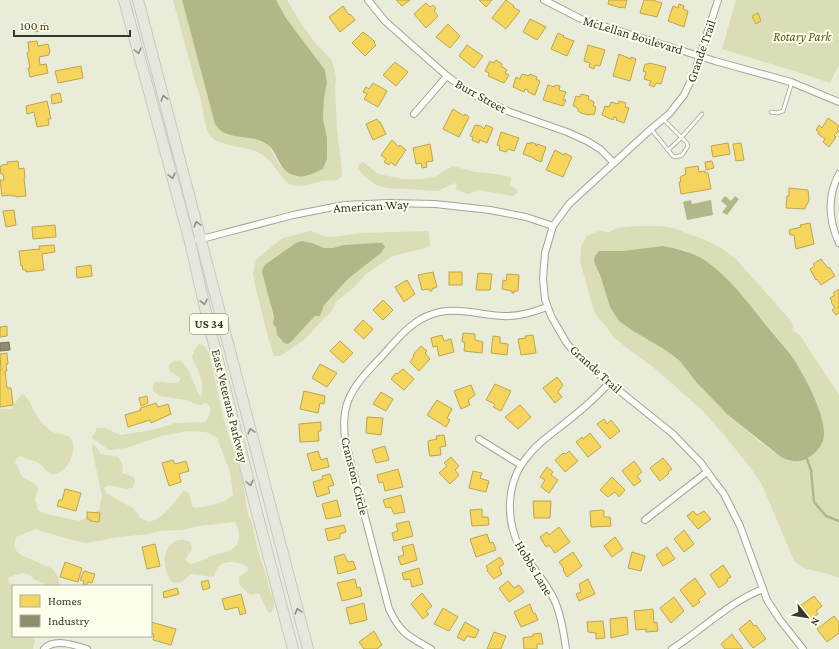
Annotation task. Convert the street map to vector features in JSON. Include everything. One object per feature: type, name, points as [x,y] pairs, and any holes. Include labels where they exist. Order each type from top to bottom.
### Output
[{"type":"main road","name":"East Veterans Parkway","points":[[124,0],[190,242],[208,321],[293,649]]},
{"type":"main road","name":"East Veterans Parkway","points":[[138,0],[308,649]]},
{"type":"street","name":"Burr Street","points":[[368,0],[385,21],[447,76],[468,91],[498,107],[587,140],[600,149],[614,163]]},
{"type":"street","name":"McLellan Boulevard","points":[[544,0],[581,19],[792,82],[819,92],[839,102]]},
{"type":"street","name":"Grande Trail","points":[[718,0],[701,56],[684,95],[669,114],[569,204],[554,226],[545,253],[543,279],[547,307],[563,337],[574,352],[686,446],[724,494],[740,526],[767,600],[780,620],[803,649]]},
{"type":"street","points":[[414,114],[447,76]]},
{"type":"street","points":[[839,174],[835,182],[830,204],[832,228],[839,243]]},
{"type":"street","name":"American Way","points":[[190,242],[293,215],[352,204],[435,204],[490,210],[526,217],[554,226]]},
{"type":"street","name":"Cranston Circle","points":[[431,649],[406,634],[396,624],[389,609],[345,440],[343,422],[349,400],[357,384],[406,330],[420,319],[440,312],[453,311],[504,316],[517,315],[526,314],[547,307]]},
{"type":"street","name":"Hobbs Lane","points":[[566,649],[562,624],[556,604],[544,583],[520,548],[512,527],[509,509],[510,497],[512,487],[521,465],[534,449],[592,401],[609,382]]},
{"type":"street","points":[[479,439],[521,465]]},
{"type":"street","points":[[645,520],[707,472]]},
{"type":"street","points":[[672,649],[736,603],[763,590]]},
{"type":"street","points":[[44,649],[56,643],[71,644],[86,649]]},
{"type":"lane","points":[[771,112],[783,112],[792,82]]},
{"type":"lane","points":[[668,150],[681,138],[702,114]]},
{"type":"lane","points":[[651,129],[673,156],[676,157],[682,155],[688,146],[687,143],[663,119]]},
{"type":"green space","points":[[173,0],[182,0],[215,124],[220,131],[257,140],[268,145],[280,166],[323,170],[327,159],[327,137],[323,119],[324,98],[327,83],[317,59],[286,18],[276,0],[287,0],[316,44],[331,59],[334,68],[336,77],[337,129],[342,171],[341,177],[337,180],[322,181],[304,186],[290,185],[285,181],[270,161],[261,154],[250,149],[224,144],[213,139],[206,127],[200,96]]},
{"type":"green space","name":"Rotary Park","points":[[736,0],[839,0],[839,65],[830,83],[722,49]]},
{"type":"green space","points":[[363,162],[378,174],[403,179],[434,177],[453,166],[475,172],[511,177],[510,185],[517,190],[517,193],[513,196],[478,190],[468,194],[455,189],[457,185],[455,183],[438,191],[378,186],[363,175],[358,168],[359,164]]},
{"type":"green space","points":[[662,226],[673,228],[720,247],[735,258],[792,322],[792,330],[800,335],[839,395],[839,578],[806,569],[794,561],[762,485],[753,471],[725,436],[703,411],[658,371],[614,338],[606,326],[597,317],[580,261],[581,246],[587,236],[593,233],[600,231],[609,232],[617,228]],"holes":[[[663,246],[685,250],[705,260],[728,280],[781,342],[802,372],[816,404],[823,425],[790,461],[781,457],[765,446],[728,415],[696,382],[680,361],[664,349],[633,331],[610,307],[594,260],[599,251],[622,251]]]},
{"type":"green space","points":[[310,231],[327,237],[332,237],[361,233],[427,231],[429,233],[430,245],[429,247],[393,256],[366,274],[354,287],[335,303],[332,310],[304,340],[280,356],[274,356],[253,274],[256,260],[283,238]],"holes":[[[312,243],[324,248],[333,248],[343,245],[382,243],[384,250],[349,278],[324,305],[320,316],[315,316],[292,341],[284,343],[277,335],[270,302]]]},
{"type":"green space","points":[[199,344],[204,345],[209,353],[224,420],[242,477],[248,515],[252,523],[258,550],[273,599],[274,607],[272,612],[269,613],[267,611],[259,593],[250,595],[239,584],[239,577],[248,571],[248,567],[242,564],[226,562],[218,567],[213,577],[191,574],[182,582],[174,583],[166,570],[166,554],[169,547],[174,542],[181,540],[190,542],[190,553],[185,559],[190,564],[196,563],[212,555],[229,551],[236,545],[239,537],[239,532],[235,522],[199,526],[182,530],[159,531],[149,534],[118,537],[86,543],[35,529],[16,537],[14,545],[17,552],[53,569],[58,577],[60,585],[45,585],[44,583],[35,580],[30,575],[23,573],[8,578],[9,583],[14,585],[12,585],[12,637],[34,637],[35,641],[33,649],[0,649],[0,409],[11,409],[23,394],[45,426],[55,433],[66,435],[72,440],[73,450],[70,461],[63,470],[56,474],[49,473],[38,463],[20,456],[15,462],[23,478],[35,484],[38,489],[35,499],[38,510],[45,514],[80,521],[99,510],[102,496],[92,449],[93,443],[101,454],[118,457],[123,465],[122,473],[134,477],[135,482],[132,488],[126,489],[109,485],[104,488],[106,493],[133,508],[144,520],[155,520],[161,516],[172,506],[184,490],[189,493],[192,506],[195,508],[220,503],[233,495],[230,472],[217,438],[206,432],[188,431],[161,436],[127,448],[109,450],[92,438],[97,428],[105,428],[120,435],[153,430],[175,423],[205,422],[211,410],[206,403],[201,405],[186,400],[160,396],[153,391],[155,382],[179,382],[180,378],[169,370],[169,365],[175,361],[180,361],[189,371],[201,397],[202,382],[192,357]]},
{"type":"shaded area","points":[[182,0],[276,0],[286,18],[325,70],[327,83],[324,98],[323,119],[327,137],[327,159],[323,169],[303,176],[291,174],[282,167],[272,149],[268,145],[257,140],[232,135],[219,129],[215,124]]},
{"type":"shaded area","points":[[725,196],[731,201],[735,196],[739,199],[727,215],[722,212],[727,206],[721,201]]},
{"type":"shaded area","points":[[691,200],[692,204],[711,200],[713,215],[687,220],[683,202]]},
{"type":"shaded area","points":[[302,241],[324,248],[376,243],[382,243],[385,247],[381,253],[349,278],[324,305],[320,316],[315,316],[288,344],[284,343],[277,335],[276,327],[273,324],[274,317],[262,272],[266,264],[296,243]]},
{"type":"shaded area","points":[[663,246],[696,255],[715,268],[738,291],[794,360],[813,395],[820,412],[824,428],[823,442],[817,451],[812,455],[799,461],[791,461],[781,457],[728,415],[696,382],[680,361],[664,349],[619,321],[610,307],[595,264],[595,256],[599,251],[622,251]]},
{"type":"building: Homes","points":[[396,0],[410,0],[402,6]]},
{"type":"building: Homes","points":[[479,0],[492,0],[486,7]]},
{"type":"building: Homes","points":[[506,0],[520,11],[506,29],[492,18]]},
{"type":"building: Homes","points":[[609,0],[627,0],[625,8],[621,8],[608,4]]},
{"type":"building: Homes","points":[[644,0],[652,0],[662,3],[657,17],[640,13]]},
{"type":"building: Homes","points":[[426,3],[430,7],[433,5],[436,8],[434,11],[438,16],[426,28],[414,14]]},
{"type":"building: Homes","points":[[679,4],[684,6],[683,9],[688,11],[684,27],[668,21],[673,6],[678,8]]},
{"type":"building: Homes","points":[[343,6],[349,15],[350,14],[355,20],[340,32],[329,17]]},
{"type":"building: Homes","points":[[758,13],[761,21],[756,24],[752,16]]},
{"type":"building: Homes","points":[[530,19],[546,27],[537,40],[523,32]]},
{"type":"building: Homes","points":[[45,23],[47,28],[36,32],[34,27]]},
{"type":"building: Homes","points":[[448,24],[460,36],[450,48],[436,37]]},
{"type":"building: Homes","points":[[363,32],[375,42],[374,43],[376,45],[365,56],[352,43]]},
{"type":"building: Homes","points":[[558,33],[564,36],[563,37],[574,41],[567,56],[551,49]]},
{"type":"building: Homes","points":[[37,41],[38,46],[48,44],[50,52],[49,55],[39,57],[40,65],[46,64],[48,73],[30,77],[27,53],[29,52],[28,42]]},
{"type":"building: Homes","points":[[467,45],[483,56],[474,68],[459,56]]},
{"type":"building: Homes","points":[[588,45],[605,50],[600,66],[595,65],[594,69],[589,67],[590,63],[584,61]]},
{"type":"building: Homes","points":[[619,54],[631,59],[631,57],[636,59],[630,81],[613,76]]},
{"type":"building: Homes","points":[[496,60],[502,64],[501,66],[507,70],[505,73],[509,75],[504,83],[488,76],[489,73],[485,71],[490,61],[494,63]]},
{"type":"building: Homes","points":[[395,62],[408,72],[396,86],[383,75]]},
{"type":"building: Homes","points":[[649,63],[666,67],[661,84],[656,83],[654,87],[649,85],[651,81],[644,79],[646,72],[643,71],[645,64]]},
{"type":"building: Homes","points":[[81,66],[83,78],[58,83],[55,71]]},
{"type":"building: Homes","points":[[522,74],[529,76],[530,74],[537,77],[536,79],[540,81],[535,95],[528,92],[528,90],[525,89],[524,92],[513,87],[516,77],[520,79]]},
{"type":"building: Homes","points":[[373,83],[387,91],[378,107],[364,99],[367,94],[363,92],[366,87],[369,89]]},
{"type":"building: Homes","points":[[548,85],[554,87],[555,85],[560,86],[559,90],[566,92],[563,100],[566,100],[563,106],[543,100]]},
{"type":"building: Homes","points":[[60,93],[62,102],[52,104],[51,95]]},
{"type":"building: Homes","points":[[581,94],[589,96],[588,99],[594,102],[593,106],[596,107],[594,115],[581,113],[576,107],[573,106],[576,96],[580,97]]},
{"type":"building: Homes","points":[[47,101],[51,119],[48,119],[49,125],[37,127],[34,112],[27,114],[26,106]]},
{"type":"building: Homes","points":[[619,101],[626,103],[625,107],[629,108],[624,123],[616,120],[617,118],[614,117],[613,120],[602,115],[605,106],[609,107],[611,102],[618,104]]},
{"type":"building: Homes","points":[[453,109],[464,116],[465,114],[469,117],[459,137],[443,129]]},
{"type":"building: Homes","points":[[828,118],[839,126],[837,129],[839,131],[834,136],[836,137],[829,147],[823,142],[825,139],[818,134],[819,132],[816,130],[819,125],[822,128]]},
{"type":"building: Homes","points":[[377,119],[386,134],[373,140],[366,124]]},
{"type":"building: Homes","points":[[475,125],[481,126],[484,129],[486,125],[493,128],[487,143],[480,140],[479,143],[472,140],[473,137],[470,136]]},
{"type":"building: Homes","points":[[501,132],[519,138],[514,151],[508,149],[506,152],[499,150],[500,146],[497,145]]},
{"type":"building: Homes","points":[[392,140],[399,147],[400,145],[406,150],[395,166],[391,162],[389,165],[384,162],[386,159],[381,155]]},
{"type":"building: Homes","points":[[531,142],[537,146],[537,144],[546,147],[541,162],[523,154],[527,143],[531,144]]},
{"type":"building: Homes","points":[[728,143],[730,154],[713,157],[711,146]]},
{"type":"building: Homes","points":[[741,143],[744,160],[736,161],[733,144]]},
{"type":"building: Homes","points":[[430,144],[433,161],[426,162],[427,167],[422,168],[421,163],[416,164],[413,148]]},
{"type":"building: Homes","points":[[555,150],[572,157],[563,177],[546,170]]},
{"type":"building: Homes","points":[[18,161],[19,169],[24,168],[26,196],[2,196],[0,180],[4,180],[3,174],[1,174],[0,166],[8,164],[7,162]]},
{"type":"building: Homes","points":[[712,161],[714,168],[706,170],[705,162]]},
{"type":"building: Homes","points":[[698,166],[699,172],[705,171],[705,173],[708,173],[711,189],[681,194],[679,182],[681,182],[680,177],[686,174],[685,168]]},
{"type":"building: Homes","points":[[789,188],[808,190],[809,200],[805,209],[786,208]]},
{"type":"building: Homes","points":[[14,210],[16,225],[6,227],[3,211]]},
{"type":"building: Homes","points":[[810,223],[814,244],[796,249],[794,235],[790,235],[789,230],[801,227],[800,225]]},
{"type":"building: Homes","points":[[55,225],[56,237],[33,239],[32,227]]},
{"type":"building: Homes","points":[[54,245],[55,252],[42,254],[44,270],[26,272],[26,270],[23,270],[19,251],[40,249],[39,246]]},
{"type":"building: Homes","points":[[821,259],[827,267],[830,268],[835,276],[821,285],[817,279],[816,280],[810,269],[815,266],[813,264]]},
{"type":"building: Homes","points":[[91,265],[92,276],[77,278],[76,267]]},
{"type":"building: Homes","points":[[433,272],[437,287],[432,289],[432,291],[429,289],[422,290],[418,275]]},
{"type":"building: Homes","points":[[449,272],[462,272],[462,285],[449,285]]},
{"type":"building: Homes","points":[[478,273],[492,274],[490,290],[476,290]]},
{"type":"building: Homes","points":[[507,274],[519,275],[518,291],[514,291],[514,293],[512,293],[512,291],[502,289],[503,280],[506,281]]},
{"type":"building: Homes","points":[[407,280],[415,294],[404,302],[395,287]]},
{"type":"building: Homes","points":[[839,289],[839,313],[836,315],[832,310],[835,308],[830,298],[835,295],[833,293]]},
{"type":"building: Homes","points":[[383,300],[393,310],[383,320],[373,310]]},
{"type":"building: Homes","points":[[363,320],[373,329],[364,339],[354,330]]},
{"type":"building: Homes","points":[[7,326],[7,336],[0,337],[0,327]]},
{"type":"building: Homes","points":[[463,333],[475,334],[475,340],[483,342],[482,353],[464,351],[465,342],[462,342]]},
{"type":"building: Homes","points":[[442,335],[444,341],[451,339],[454,352],[439,356],[437,346],[433,347],[431,338]]},
{"type":"building: Homes","points":[[533,335],[536,353],[521,355],[518,339]]},
{"type":"building: Homes","points":[[493,336],[500,337],[500,343],[508,344],[507,355],[491,353]]},
{"type":"building: Homes","points":[[340,341],[353,353],[343,363],[330,351]]},
{"type":"building: Homes","points":[[421,346],[427,351],[425,353],[430,359],[419,371],[410,362],[414,356],[413,355]]},
{"type":"building: Homes","points":[[7,353],[8,364],[6,365],[7,371],[5,371],[7,388],[11,388],[13,405],[0,407],[0,354]]},
{"type":"building: Homes","points":[[320,364],[337,373],[327,387],[312,378]]},
{"type":"building: Homes","points":[[403,369],[414,379],[404,390],[391,379],[396,373],[397,374]]},
{"type":"building: Homes","points":[[557,377],[563,385],[558,392],[562,397],[555,403],[543,388]]},
{"type":"building: Homes","points":[[495,384],[511,391],[501,411],[493,407],[495,405],[493,403],[486,400]]},
{"type":"building: Homes","points":[[471,385],[475,395],[468,400],[470,405],[461,409],[454,391]]},
{"type":"building: Homes","points":[[304,391],[325,396],[324,404],[320,403],[318,413],[300,409]]},
{"type":"building: Homes","points":[[381,392],[393,399],[386,411],[373,404]]},
{"type":"building: Homes","points":[[147,396],[148,403],[141,406],[139,398]]},
{"type":"building: Homes","points":[[437,400],[452,409],[447,418],[450,420],[446,427],[427,415]]},
{"type":"building: Homes","points":[[156,403],[158,407],[168,404],[171,414],[151,423],[150,420],[128,427],[125,415]]},
{"type":"building: Homes","points":[[520,405],[531,417],[518,429],[505,417]]},
{"type":"building: Homes","points":[[367,417],[383,418],[381,435],[366,433]]},
{"type":"building: Homes","points":[[604,419],[607,424],[611,420],[620,431],[610,439],[597,424]]},
{"type":"building: Homes","points":[[321,422],[321,431],[318,431],[319,441],[300,442],[299,424]]},
{"type":"building: Homes","points":[[590,433],[601,447],[588,457],[576,442],[582,437],[583,439]]},
{"type":"building: Homes","points":[[444,435],[446,446],[440,447],[441,455],[430,456],[428,441],[437,439],[436,436]]},
{"type":"building: Homes","points":[[385,446],[389,460],[376,463],[372,450]]},
{"type":"building: Homes","points":[[318,451],[321,460],[327,458],[329,467],[312,471],[307,454]]},
{"type":"building: Homes","points":[[569,451],[578,461],[565,472],[555,460],[562,454],[566,454]]},
{"type":"building: Homes","points":[[451,457],[459,466],[455,470],[459,475],[450,484],[439,473],[447,466],[444,463]]},
{"type":"building: Homes","points":[[663,458],[672,469],[660,481],[650,468]]},
{"type":"building: Homes","points":[[173,460],[175,464],[186,461],[189,471],[179,474],[181,482],[169,486],[162,463]]},
{"type":"building: Homes","points":[[634,461],[642,472],[637,476],[641,481],[634,486],[622,471]]},
{"type":"building: Homes","points":[[547,467],[553,472],[551,475],[558,480],[549,493],[541,487],[545,480],[540,477]]},
{"type":"building: Homes","points":[[398,469],[403,487],[385,491],[383,482],[379,483],[377,475]]},
{"type":"building: Homes","points":[[473,471],[482,473],[480,478],[489,481],[486,492],[469,488]]},
{"type":"building: Homes","points":[[330,474],[334,485],[328,487],[330,493],[317,497],[313,482],[323,479],[322,476]]},
{"type":"building: Homes","points":[[612,477],[625,490],[619,497],[615,492],[608,497],[600,490]]},
{"type":"building: Homes","points":[[65,489],[81,493],[76,511],[57,506],[59,500],[62,500]]},
{"type":"building: Homes","points":[[401,495],[405,512],[394,514],[391,507],[386,508],[383,500]]},
{"type":"building: Homes","points":[[337,500],[341,516],[326,519],[322,504]]},
{"type":"building: Homes","points":[[533,501],[551,501],[550,518],[534,518]]},
{"type":"building: Homes","points":[[482,509],[482,517],[488,517],[489,525],[472,526],[470,510]]},
{"type":"building: Homes","points":[[590,511],[604,511],[604,517],[610,517],[611,526],[591,527]]},
{"type":"building: Homes","points":[[693,511],[697,515],[704,511],[711,519],[698,529],[687,516]]},
{"type":"building: Homes","points":[[87,512],[100,513],[99,522],[90,521],[90,519],[87,519]]},
{"type":"building: Homes","points":[[409,521],[413,536],[394,541],[392,533],[398,531],[396,524]]},
{"type":"building: Homes","points":[[344,525],[346,532],[340,534],[340,538],[328,541],[325,529]]},
{"type":"building: Homes","points":[[559,527],[570,542],[555,553],[549,545],[546,547],[540,537],[547,532],[549,535]]},
{"type":"building: Homes","points":[[684,530],[694,544],[684,552],[674,539]]},
{"type":"building: Homes","points":[[487,534],[490,543],[493,542],[496,550],[476,557],[470,539]]},
{"type":"building: Homes","points":[[615,537],[623,549],[612,557],[604,546]]},
{"type":"building: Homes","points":[[155,544],[160,566],[147,569],[142,547]]},
{"type":"building: Homes","points":[[413,544],[417,560],[401,565],[398,557],[404,555],[402,547]]},
{"type":"building: Homes","points":[[667,547],[675,559],[663,566],[656,555]]},
{"type":"building: Homes","points":[[573,552],[582,566],[567,577],[559,562]]},
{"type":"building: Homes","points":[[632,552],[645,556],[641,571],[628,568]]},
{"type":"building: Homes","points":[[344,554],[348,562],[353,561],[356,569],[338,574],[334,557]]},
{"type":"building: Homes","points":[[500,557],[504,564],[499,567],[502,574],[494,579],[487,571],[486,566]]},
{"type":"building: Homes","points":[[65,562],[82,568],[78,582],[60,577]]},
{"type":"building: Homes","points":[[723,565],[731,577],[727,579],[728,581],[719,588],[710,575]]},
{"type":"building: Homes","points":[[419,568],[423,584],[412,587],[410,579],[404,580],[402,573]]},
{"type":"building: Homes","points":[[84,571],[95,574],[92,583],[88,582],[87,585],[83,584],[84,581],[80,580]]},
{"type":"building: Homes","points":[[695,578],[706,594],[698,600],[700,602],[693,607],[680,590]]},
{"type":"building: Homes","points":[[355,579],[357,588],[360,587],[362,596],[342,601],[337,583]]},
{"type":"building: Homes","points":[[588,579],[595,594],[579,601],[576,594],[581,592],[579,584]]},
{"type":"building: Homes","points":[[208,580],[210,588],[203,590],[201,582]]},
{"type":"building: Homes","points":[[508,581],[514,588],[519,585],[524,592],[509,602],[499,588]]},
{"type":"building: Homes","points":[[177,588],[179,594],[164,598],[163,592]]},
{"type":"building: Homes","points":[[422,593],[432,606],[426,611],[429,614],[423,619],[411,604]]},
{"type":"building: Homes","points":[[241,594],[246,613],[240,615],[238,607],[225,610],[222,599]]},
{"type":"building: Homes","points":[[814,596],[822,606],[816,611],[818,614],[811,619],[800,606]]},
{"type":"building: Homes","points":[[674,597],[684,611],[671,623],[660,608]]},
{"type":"building: Homes","points":[[364,603],[367,620],[350,624],[346,608]]},
{"type":"building: Homes","points":[[530,604],[533,613],[535,613],[538,620],[521,627],[514,612]]},
{"type":"building: Homes","points":[[443,608],[458,617],[449,631],[434,624]]},
{"type":"building: Homes","points":[[653,609],[654,623],[657,622],[658,631],[646,632],[646,629],[636,630],[634,611]]},
{"type":"building: Homes","points":[[834,616],[839,622],[839,633],[827,642],[817,629]]},
{"type":"building: Homes","points":[[627,617],[628,634],[611,638],[610,619]]},
{"type":"building: Homes","points":[[750,620],[754,626],[756,625],[766,639],[753,648],[739,629]]},
{"type":"building: Homes","points":[[603,621],[605,638],[596,639],[596,633],[588,632],[587,622]]},
{"type":"building: Homes","points":[[152,622],[176,629],[171,645],[153,640],[154,634],[152,633]]},
{"type":"building: Homes","points":[[465,622],[479,630],[475,638],[467,636],[464,641],[457,637]]},
{"type":"building: Homes","points":[[374,631],[382,645],[377,649],[364,649],[359,642]]},
{"type":"building: Homes","points":[[494,632],[506,636],[501,649],[487,649]]},
{"type":"building: Homes","points":[[541,633],[543,644],[537,644],[537,649],[524,649],[523,638]]},
{"type":"building: Homes","points":[[732,634],[743,649],[725,649],[721,644]]},
{"type":"building: Industry","points":[[9,342],[10,350],[0,351],[0,343]]},
{"type":"waterway","points":[[807,459],[811,470],[814,502],[826,516],[839,521]]}]
